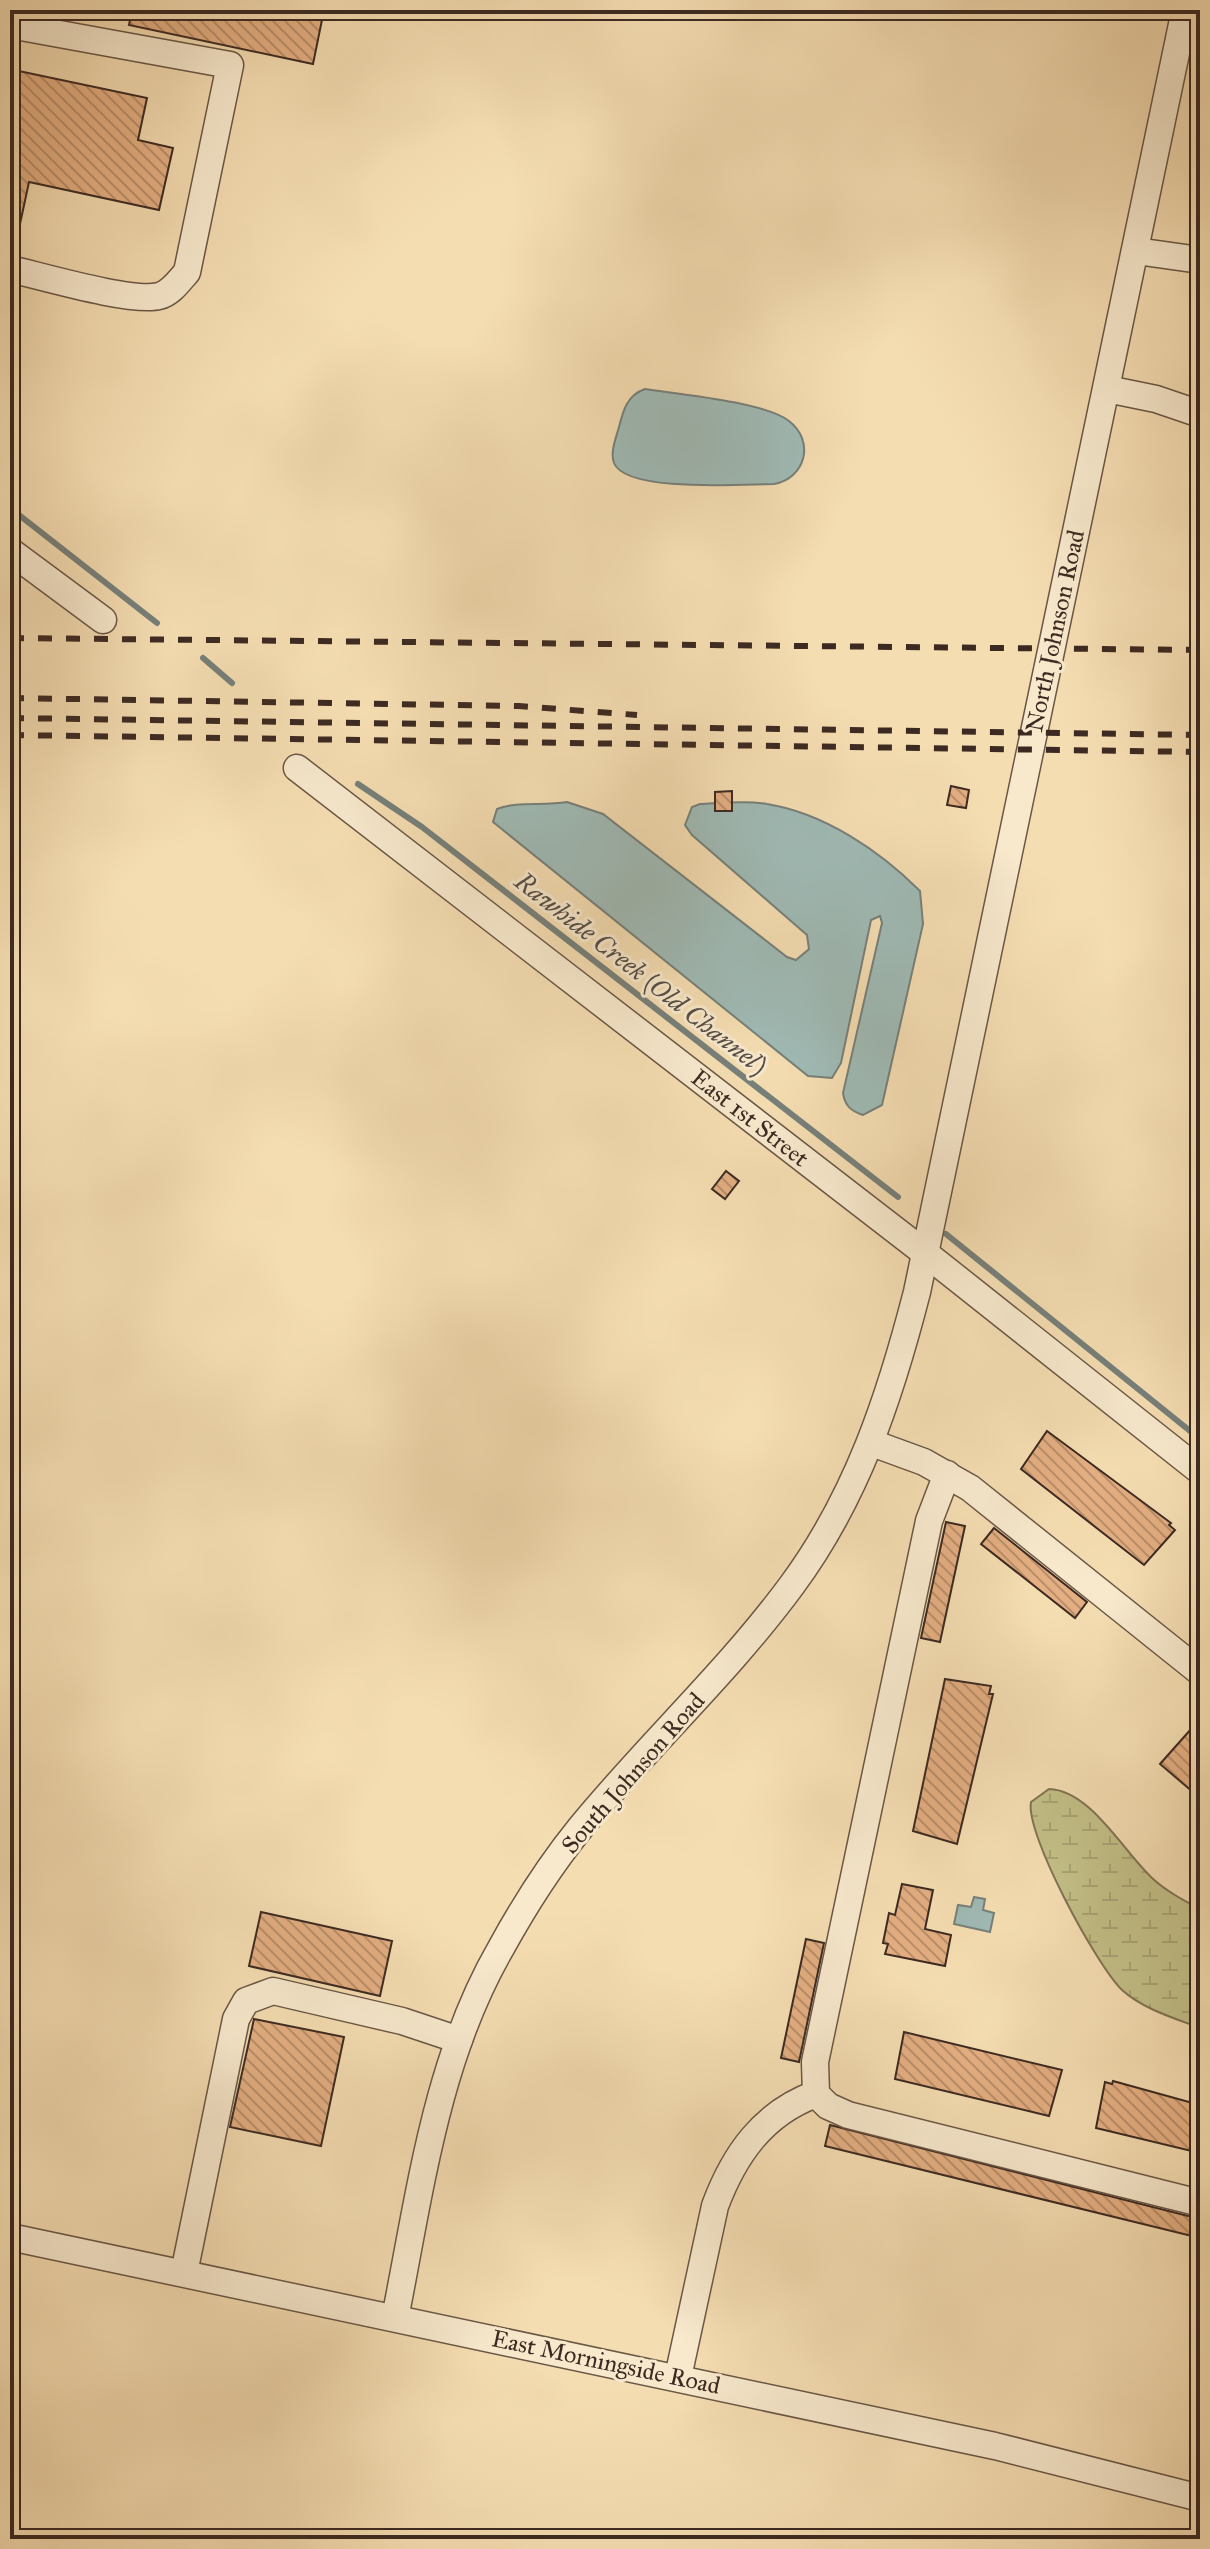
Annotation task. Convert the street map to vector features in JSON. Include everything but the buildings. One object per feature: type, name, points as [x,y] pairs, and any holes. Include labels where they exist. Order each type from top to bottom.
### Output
[{"type":"street","name":"North Johnson Road","points":[[925,1253],[1185,10]]},
{"type":"street","points":[[10,25],[230,65],[187,272],[170,291],[157,297],[124,294],[10,269]]},
{"type":"street","points":[[1136,251],[1200,260]]},
{"type":"street","points":[[1107,389],[1156,399],[1200,414]]},
{"type":"street","points":[[10,551],[103,620]]},
{"type":"street","name":"East 1st Street","points":[[297,768],[925,1253],[1200,1471]]},
{"type":"street","name":"South Johnson Road","points":[[395,2318],[430,2144],[459,2040],[499,1950],[535,1891],[579,1829],[759,1629],[794,1583],[845,1501],[872,1443],[902,1353],[925,1253]]},
{"type":"street","points":[[872,1443],[947,1474],[970,1488],[1200,1672]]},
{"type":"street","points":[[947,1474],[929,1521],[837,1953],[815,2062],[816,2094],[828,2106],[848,2115],[1200,2203]]},
{"type":"street","points":[[184,2273],[236,2019],[246,2001],[273,1991],[402,2021],[459,2040]]},
{"type":"street","points":[[678,2377],[715,2206],[723,2184],[761,2127],[795,2102],[816,2094]]},
{"type":"street","name":"East Morningside Road","points":[[10,2237],[995,2446],[1200,2498]]},
{"type":"green space","points":[[1049,1789],[1064,1792],[1092,1810],[1152,1878],[1200,1909],[1200,2028],[1130,1997],[1096,1955],[1065,1899],[1039,1842],[1032,1818],[1031,1802]]},
{"type":"water","points":[[645,389],[720,400],[777,414],[789,421],[802,438],[804,448],[800,467],[785,480],[774,484],[687,485],[640,479],[623,473],[614,463],[615,440],[627,404],[634,395]]},
{"type":"water","points":[[567,802],[603,814],[787,957],[796,960],[809,949],[807,935],[692,835],[685,825],[692,807],[751,802],[809,816],[869,848],[920,891],[923,924],[882,1105],[863,1115],[849,1107],[843,1093],[882,923],[880,916],[871,920],[841,1063],[832,1078],[808,1076],[493,822],[497,809],[522,804]]},
{"type":"water","points":[[974,1897],[985,1899],[983,1910],[994,1913],[990,1932],[954,1924],[958,1905],[971,1907]]},
{"type":"waterway","name":"Rawhide Creek (Old Channel)","points":[[10,508],[157,623]]},
{"type":"waterway","name":"Rawhide Creek (Old Channel)","points":[[203,658],[232,683]]},
{"type":"waterway","name":"Rawhide Creek (Old Channel)","points":[[358,784],[422,827],[898,1197]]},
{"type":"waterway","name":"Rawhide Creek (Old Channel)","points":[[946,1234],[1200,1439]]},
{"type":"railway","points":[[10,638],[1200,650]]},
{"type":"railway","points":[[10,698],[519,706],[637,715]]},
{"type":"railway","points":[[10,718],[1200,735]]},
{"type":"railway","points":[[10,735],[1200,752]]}]
